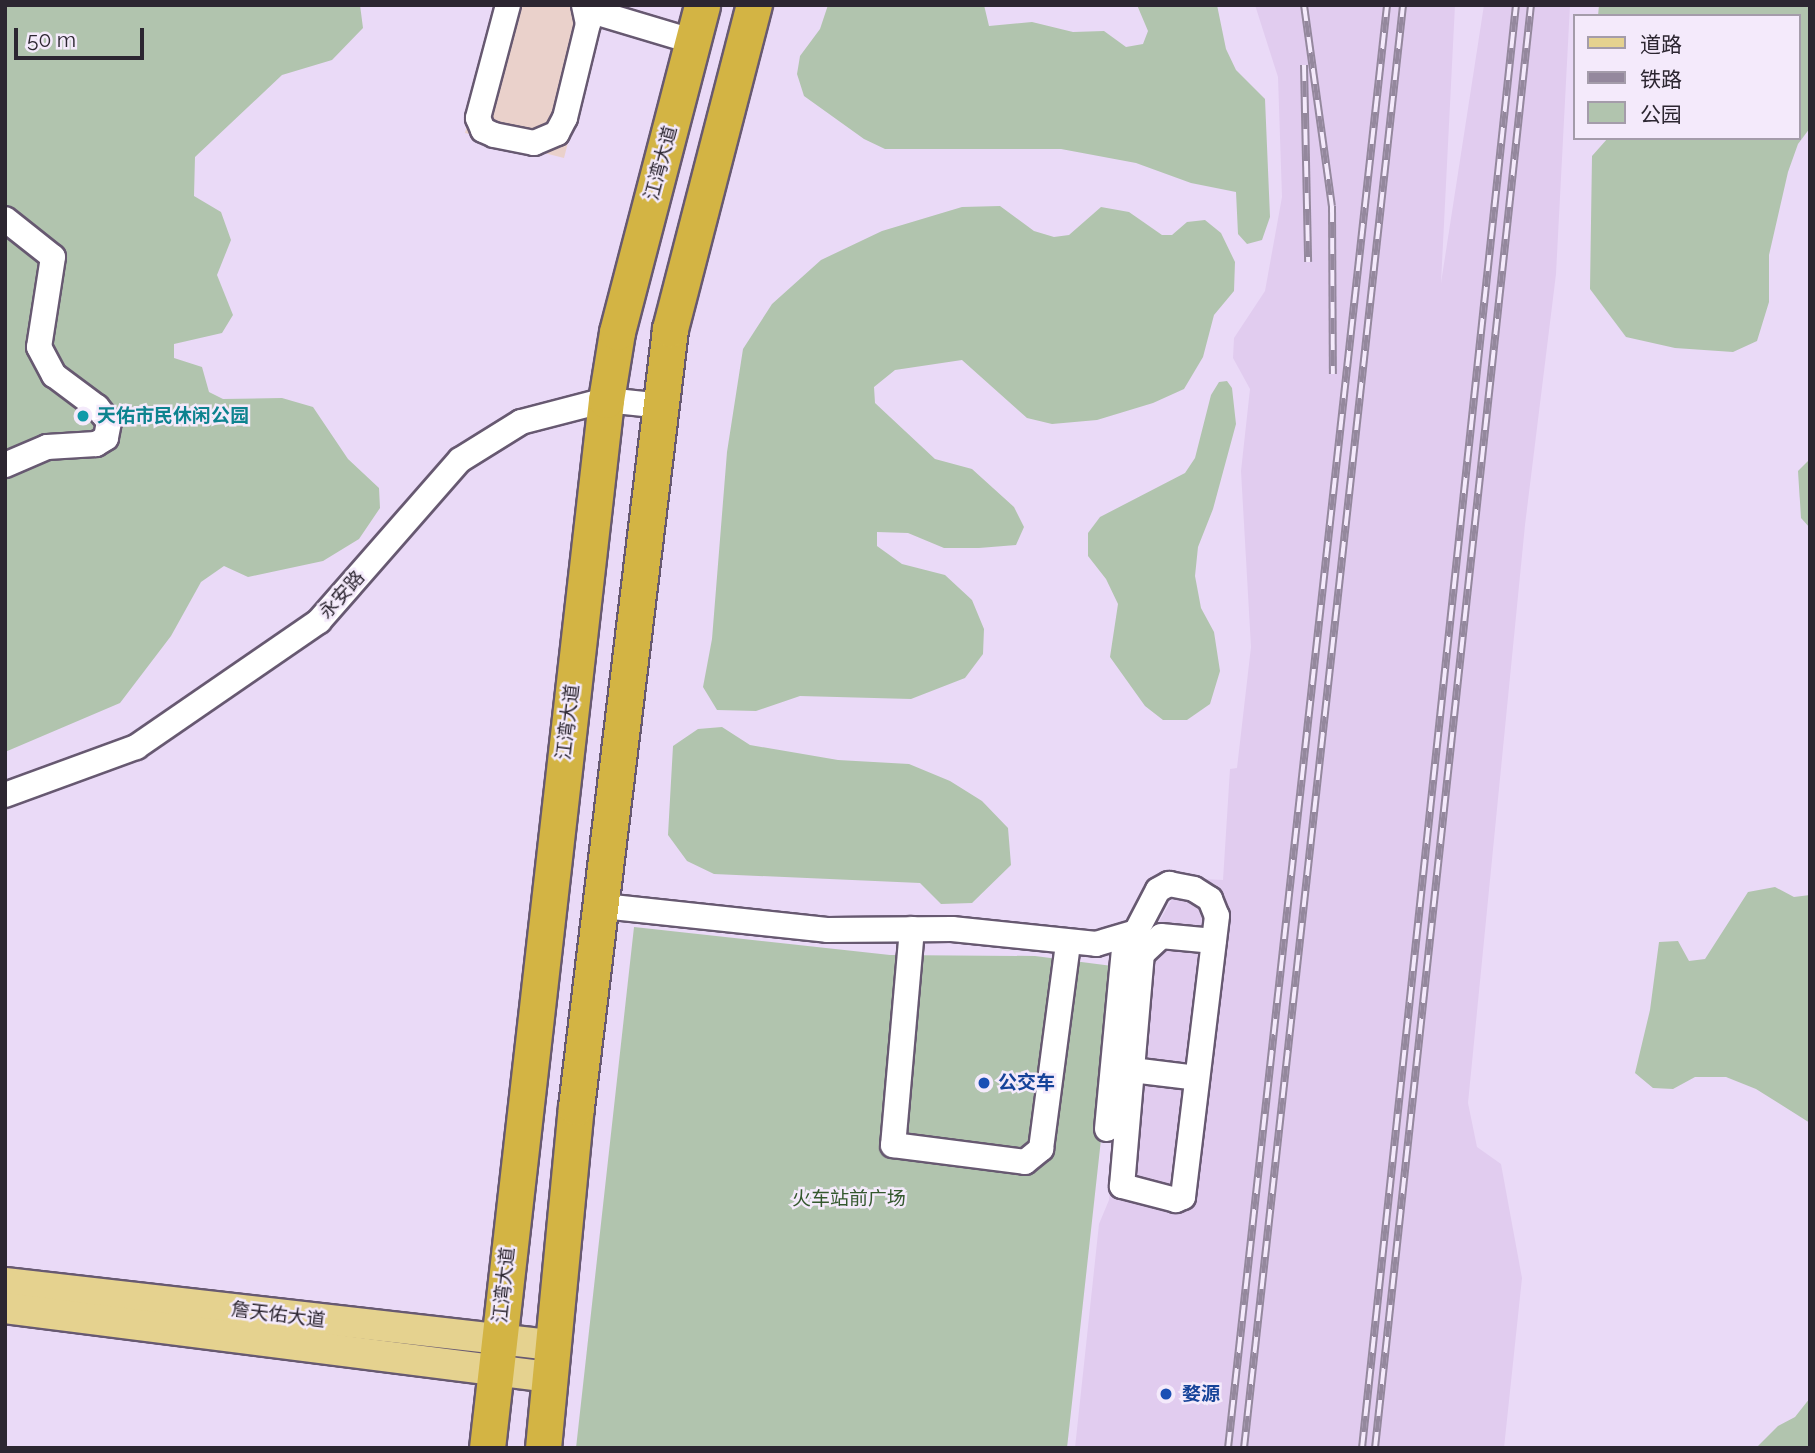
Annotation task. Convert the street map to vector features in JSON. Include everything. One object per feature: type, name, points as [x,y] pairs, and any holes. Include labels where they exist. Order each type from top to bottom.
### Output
[{"type":"highway","name":"江湾大道","points":[[488,1448],[606,400],[617,332],[702,5]]},
{"type":"highway","points":[[543,1448],[550,1361],[670,329],[754,5]]},
{"type":"main road","name":"詹天佑大道","points":[[5,1283],[497,1356]]},
{"type":"main road","name":"詹天佑大道","points":[[5,1308],[550,1361]]},
{"type":"street","points":[[508,5],[478,118],[483,130],[494,135],[534,143],[557,133],[565,118],[586,8],[692,41]]},
{"type":"street","points":[[5,219],[53,257],[39,346],[54,375],[97,407],[108,422],[106,438],[96,444],[47,447],[5,465]]},
{"type":"street","name":"永安路","points":[[5,795],[136,747],[319,621],[460,460],[521,422],[606,400],[663,406]]},
{"type":"street","points":[[603,905],[827,930],[952,929],[1069,943],[1125,937],[1136,932],[1154,903],[1158,890],[1169,884],[1194,889],[1210,899],[1217,916],[1214,941],[1197,1078],[1183,1197],[1176,1200],[1122,1186],[1142,954],[1161,936],[1214,941]]},
{"type":"street","points":[[912,929],[893,1145],[1026,1162],[1041,1149],[1069,943]]},
{"type":"street","points":[[1107,1129],[1125,937]]},
{"type":"street","points":[[1132,1070],[1197,1078]]},
{"type":"shaded area","points":[[499,5],[604,5],[564,158],[465,133]]},
{"type":"shaded area","points":[[1255,5],[1455,5],[1441,283],[1484,5],[1570,5],[1556,274],[1525,525],[1468,1103],[1477,1147],[1501,1164],[1522,1278],[1504,1448],[1075,1448],[1099,1224],[1109,1200],[1134,948],[1154,931],[1184,878],[1223,880],[1230,769],[1237,768],[1251,647],[1241,471],[1250,389],[1233,358],[1234,338],[1265,291],[1282,197],[1278,77]]},
{"type":"green space","points":[[5,5],[360,5],[363,28],[332,60],[282,75],[195,157],[194,196],[221,212],[231,240],[217,275],[233,315],[222,333],[174,344],[174,358],[202,367],[209,392],[223,399],[282,398],[313,407],[348,459],[379,488],[380,508],[359,539],[323,561],[248,577],[224,566],[201,582],[171,636],[120,703],[5,752]]},
{"type":"green space","points":[[828,5],[984,5],[989,26],[1032,22],[1073,32],[1104,31],[1126,47],[1143,44],[1148,31],[1137,5],[1217,5],[1226,49],[1236,70],[1265,99],[1270,217],[1262,240],[1247,244],[1238,234],[1236,192],[1191,183],[1136,163],[1061,149],[885,149],[864,139],[804,96],[797,74],[800,56],[820,29]]},
{"type":"green space","points":[[1599,5],[1810,5],[1810,128],[1801,140],[1801,14],[1598,14]]},
{"type":"green space","points":[[1606,140],[1801,140],[1788,172],[1769,255],[1769,302],[1757,341],[1733,352],[1675,348],[1626,337],[1590,289],[1592,156]]},
{"type":"green space","points":[[1000,206],[1034,231],[1054,237],[1069,235],[1101,207],[1129,212],[1162,235],[1172,235],[1187,222],[1205,220],[1221,233],[1235,262],[1234,291],[1214,315],[1203,357],[1184,389],[1153,403],[1097,420],[1052,424],[1027,418],[962,360],[895,370],[874,387],[875,403],[935,459],[972,469],[1014,507],[1024,527],[1016,545],[979,548],[944,548],[908,533],[877,532],[877,546],[902,564],[945,575],[972,600],[984,629],[983,654],[965,678],[911,699],[800,696],[756,711],[717,710],[703,687],[712,639],[727,452],[743,349],[772,304],[821,260],[882,231],[962,207]]},
{"type":"green space","points":[[1227,381],[1232,388],[1236,424],[1213,509],[1198,547],[1195,576],[1201,608],[1214,632],[1220,671],[1210,704],[1187,720],[1163,720],[1145,706],[1110,657],[1118,604],[1106,579],[1088,556],[1088,533],[1100,517],[1185,473],[1195,458],[1211,395],[1219,382]]},
{"type":"green space","points":[[1810,459],[1810,528],[1801,518],[1798,471]]},
{"type":"green space","points":[[722,727],[750,745],[838,760],[909,764],[950,781],[982,801],[1008,828],[1011,865],[972,903],[941,904],[920,883],[714,874],[687,861],[668,835],[673,746],[698,729]]},
{"type":"green space","points":[[1775,887],[1794,897],[1810,895],[1810,1123],[1756,1089],[1726,1077],[1695,1077],[1673,1089],[1653,1088],[1635,1073],[1650,1010],[1659,942],[1678,941],[1689,961],[1705,959],[1748,892]]},
{"type":"green space","name":"火车站前广场","points":[[634,927],[890,955],[1035,956],[1120,967],[1067,1448],[576,1448]]},
{"type":"green space","points":[[1810,1398],[1810,1448],[1756,1448],[1778,1426],[1795,1417]]},
{"type":"railway","points":[[1304,5],[1332,206],[1333,374]]},
{"type":"railway","points":[[1228,1448],[1387,5]]},
{"type":"railway","points":[[1244,1448],[1403,5]]},
{"type":"railway","points":[[1362,1448],[1516,5]]},
{"type":"railway","points":[[1375,1448],[1531,5]]},
{"type":"railway","points":[[1304,65],[1308,262]]},
{"type":"place","name":"天佑市民休闲公园","points":[[83,416]]},
{"type":"place","name":"公交车","points":[[984,1083]]},
{"type":"place","name":"婺源","points":[[1166,1394]]}]
